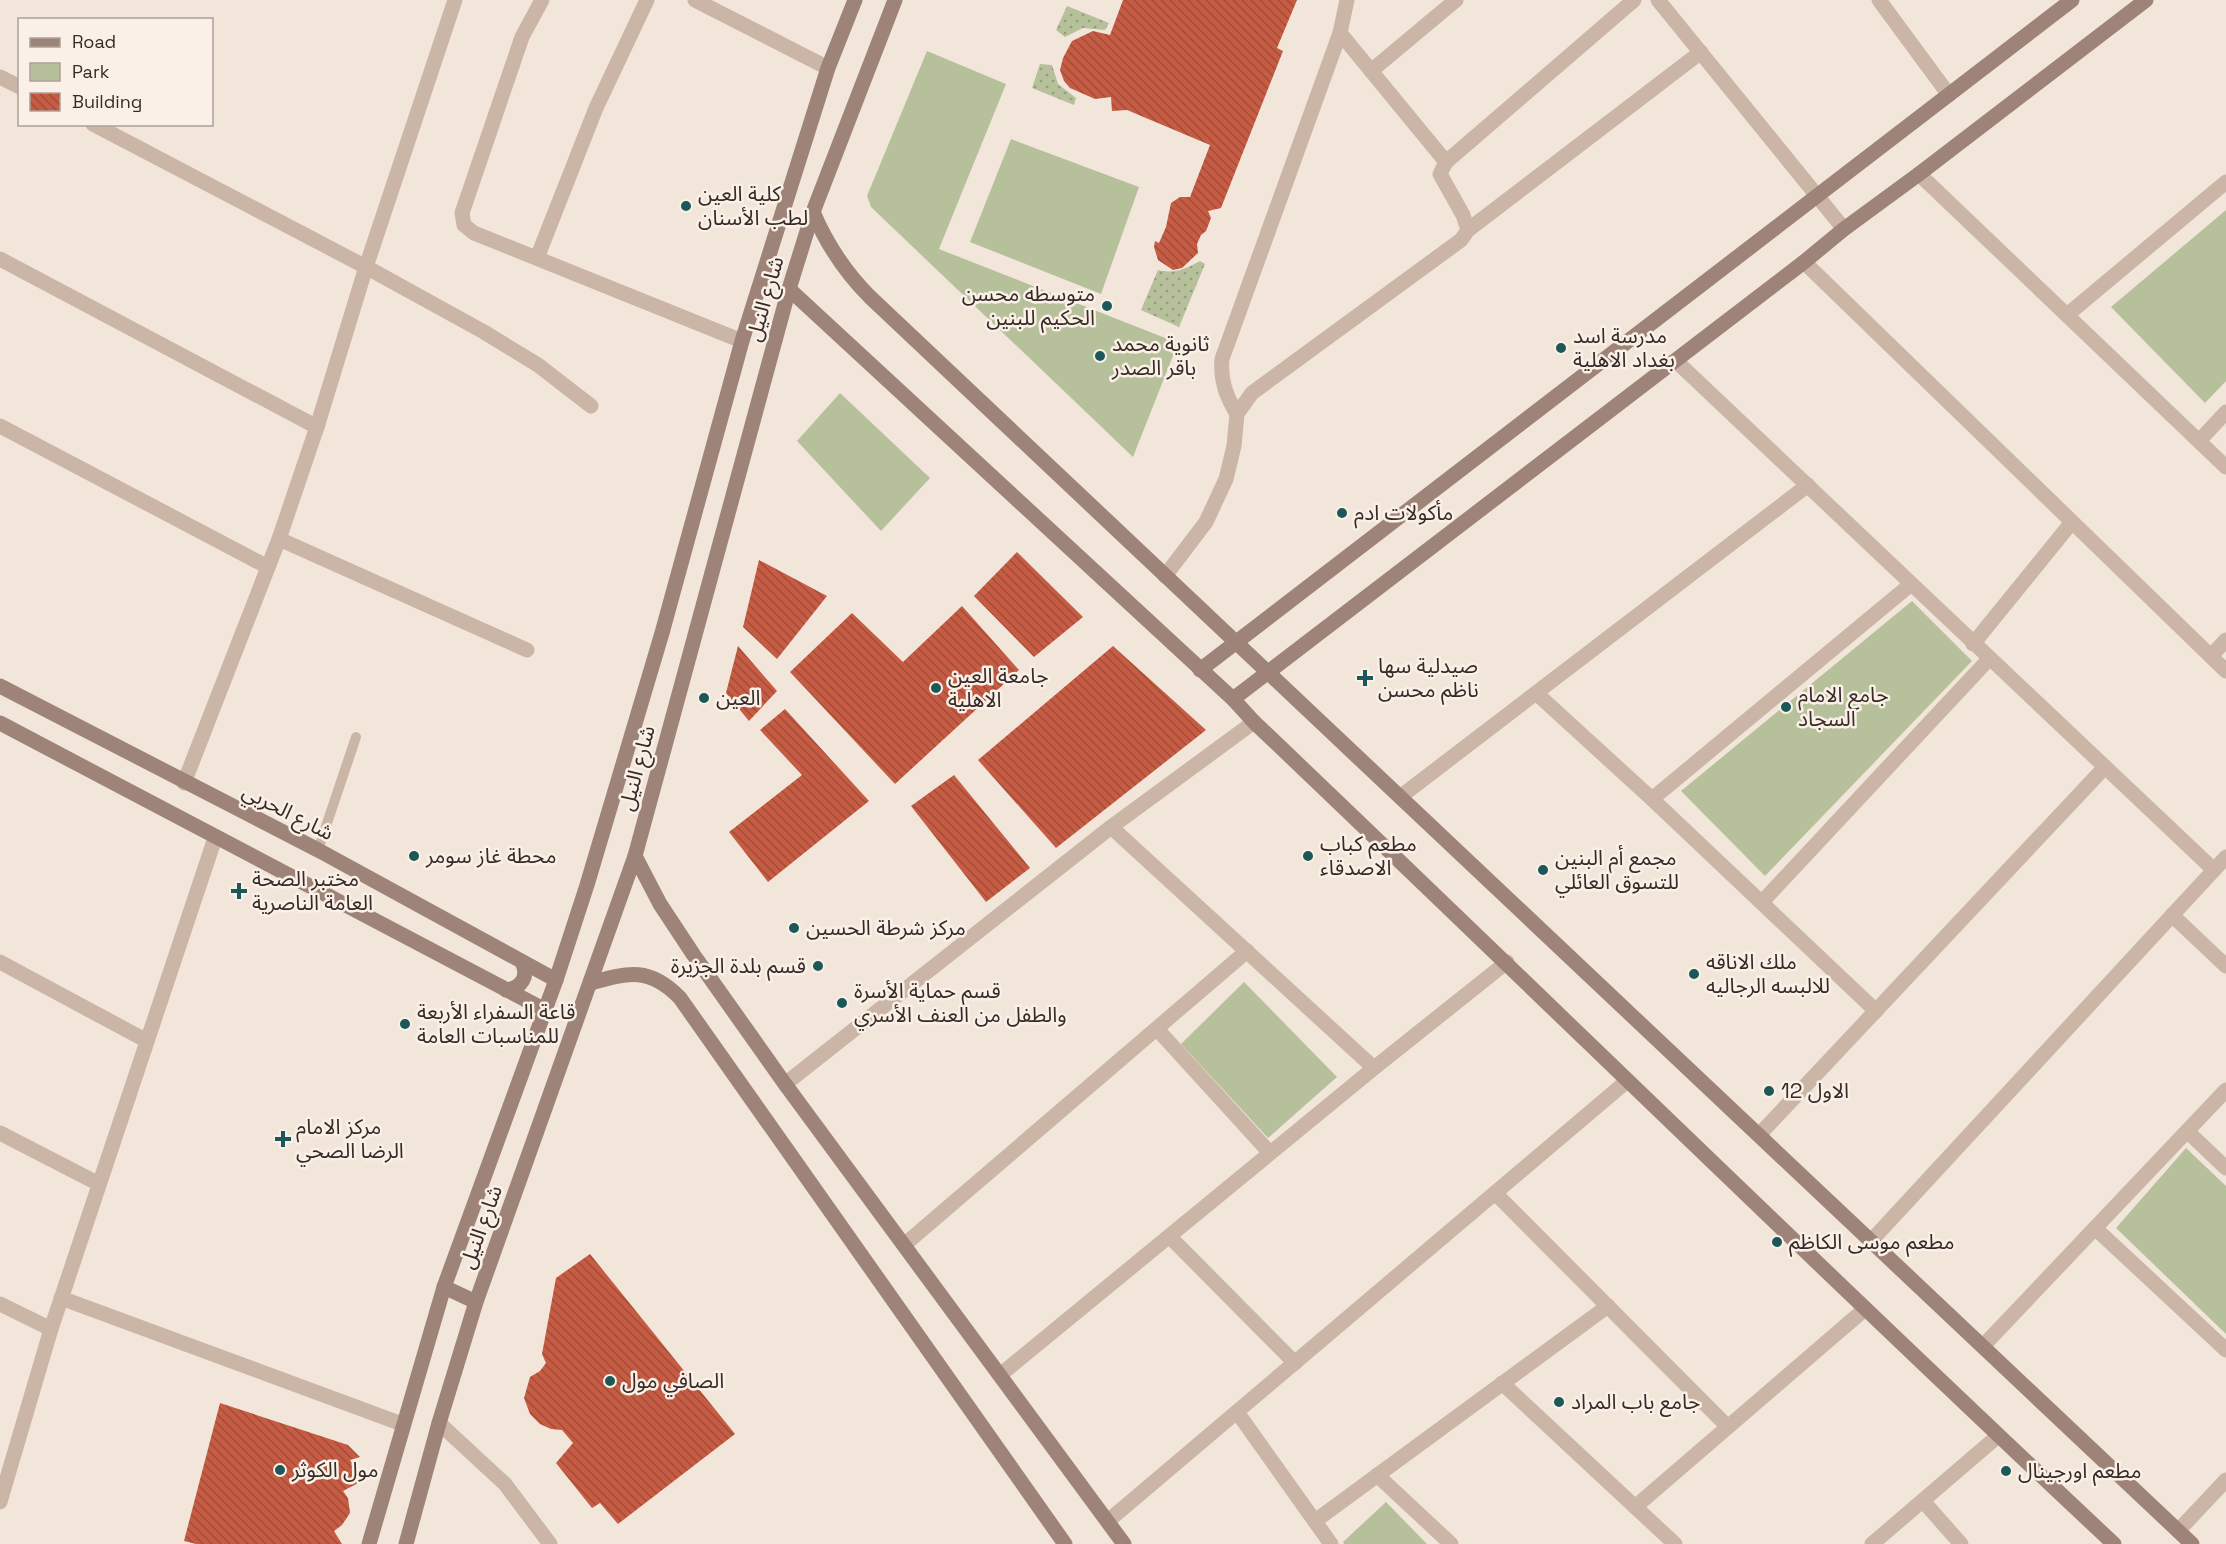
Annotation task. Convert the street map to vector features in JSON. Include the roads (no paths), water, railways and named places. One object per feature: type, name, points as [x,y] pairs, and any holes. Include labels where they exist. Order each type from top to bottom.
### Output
[{"type":"main road","points":[[369,1544],[444,1287],[556,980],[587,885],[659,644],[742,341],[828,68],[855,0]]},
{"type":"main road","name":"شارع النيل","points":[[406,1544],[476,1302],[635,856],[789,289],[813,212],[895,0]]},
{"type":"main road","points":[[1200,670],[2072,0]]},
{"type":"main road","points":[[1233,699],[2146,0]]},
{"type":"main road","points":[[813,212],[836,257],[864,291],[2192,1544]]},
{"type":"main road","points":[[789,289],[1233,699],[1254,722],[1507,962],[1627,1081],[2114,1544]]},
{"type":"main road","name":"شارع الحربي","points":[[0,686],[184,783],[318,850],[556,980]]},
{"type":"main road","points":[[0,723],[545,1010]]},
{"type":"main road","points":[[635,856],[660,904],[785,1084],[1123,1544]]},
{"type":"main road","points":[[507,990],[519,986],[524,981],[526,975],[522,962]]},
{"type":"main road","points":[[591,983],[621,975],[637,974],[654,978],[667,985],[680,998],[1065,1544]]},
{"type":"main road","points":[[444,1287],[476,1302]]},
{"type":"street","points":[[184,783],[279,539],[455,0]]},
{"type":"street","points":[[542,0],[522,37],[462,213],[464,225],[474,233],[742,341]]},
{"type":"street","points":[[537,258],[596,108],[647,0]]},
{"type":"street","points":[[695,0],[828,68]]},
{"type":"street","points":[[1237,414],[1226,397],[1221,372],[1222,359],[1340,33],[1347,0]]},
{"type":"street","points":[[1371,71],[1456,0]]},
{"type":"street","points":[[1468,230],[1463,215],[1440,174],[1446,162],[1634,0]]},
{"type":"street","points":[[1658,0],[1844,229]]},
{"type":"street","points":[[1879,0],[1949,94]]},
{"type":"street","points":[[1340,33],[1446,162]]},
{"type":"street","points":[[1165,576],[1206,522],[1226,479],[1234,446],[1237,414],[1252,393],[1461,240],[1468,230],[1701,52]]},
{"type":"street","points":[[0,76],[18,86]]},
{"type":"street","points":[[97,126],[366,267],[484,332],[538,365],[591,406]]},
{"type":"street","points":[[1919,174],[2226,467]]},
{"type":"street","points":[[2067,315],[2226,182]]},
{"type":"street","points":[[0,259],[317,427]]},
{"type":"street","points":[[1804,262],[2226,671]]},
{"type":"street","points":[[1676,361],[1910,585],[2214,870]]},
{"type":"street","points":[[2199,441],[2226,412]]},
{"type":"street","points":[[0,426],[268,567]]},
{"type":"street","points":[[1400,797],[1808,485]]},
{"type":"street","points":[[1973,644],[2072,522]]},
{"type":"street","points":[[279,539],[527,650]]},
{"type":"street","points":[[1652,798],[1910,585]]},
{"type":"street","points":[[2211,656],[2226,640]]},
{"type":"street","points":[[1762,902],[1989,659]]},
{"type":"street","points":[[1536,693],[1652,798],[1876,1011]]},
{"type":"street","points":[[785,1084],[1111,827],[1254,722]]},
{"type":"street","points":[[1759,1136],[2105,767]]},
{"type":"street","points":[[1111,827],[1374,1068]]},
{"type":"street","points":[[0,1502],[61,1298],[215,838]]},
{"type":"street","points":[[1871,1241],[2226,857]]},
{"type":"street","points":[[2172,915],[2226,966]]},
{"type":"street","points":[[904,1245],[1246,951]]},
{"type":"street","points":[[0,962],[147,1041]]},
{"type":"street","points":[[1000,1374],[1507,962]]},
{"type":"street","points":[[1157,1029],[1270,1153]]},
{"type":"street","points":[[1108,1521],[1627,1081]]},
{"type":"street","points":[[1983,1346],[2226,1090]]},
{"type":"street","points":[[2187,1131],[2226,1168]]},
{"type":"street","points":[[0,1133],[99,1184]]},
{"type":"street","points":[[1495,1193],[1727,1426]]},
{"type":"street","points":[[2095,1228],[2226,1350]]},
{"type":"street","points":[[1170,1237],[1295,1363]]},
{"type":"street","points":[[61,1298],[402,1425]]},
{"type":"street","points":[[0,1304],[51,1329]]},
{"type":"street","points":[[1315,1521],[1608,1306]]},
{"type":"street","points":[[1635,1507],[1865,1309]]},
{"type":"street","points":[[1502,1383],[1675,1544]]},
{"type":"street","points":[[1237,1412],[1331,1544]]},
{"type":"street","points":[[439,1424],[505,1484],[550,1544]]},
{"type":"street","points":[[1872,1544],[1998,1436]]},
{"type":"street","points":[[1377,1475],[1451,1544]]},
{"type":"street","points":[[2178,1531],[2226,1480]]},
{"type":"street","points":[[1923,1501],[1961,1544]]},
{"type":"lane","points":[[318,850],[356,737]]},
{"type":"place","name":"كلية العين لطب الأسنان","points":[[686,206]]},
{"type":"place","name":"متوسطه محسن الحكيم للبنين","points":[[1107,306]]},
{"type":"place","name":"مدرسة اسد بغداد الاهلية","points":[[1561,348]]},
{"type":"place","name":"ثانوية محمد باقر الصدر","points":[[1100,356]]},
{"type":"place","name":"مأكولات ادم","points":[[1342,513]]},
{"type":"place","name":"صيدلية سها ناظم محسن","points":[[1365,678]]},
{"type":"place","name":"جامعة العين الاهلية","points":[[936,688]]},
{"type":"place","name":"العين","points":[[704,698]]},
{"type":"place","name":"جامع الامام السجاد","points":[[1786,707]]},
{"type":"place","name":"محطة غاز سومر","points":[[414,856]]},
{"type":"place","name":"مطعم كباب الاصدقاء","points":[[1308,856]]},
{"type":"place","name":"مجمع أم البنين للتسوق العائلي","points":[[1543,870]]},
{"type":"place","name":"مختبر الصحة العامة الناصرية","points":[[239,891]]},
{"type":"place","name":"مركز شرطة الحسين","points":[[794,928]]},
{"type":"place","name":"قسم بلدة الجزيرة","points":[[818,966]]},
{"type":"place","name":"ملك الاناقه للالبسه الرجاليه","points":[[1694,974]]},
{"type":"place","name":"قسم حماية الأسرة والطفل من العنف الأسري","points":[[842,1003]]},
{"type":"place","name":"قاعة السفراء الأربعة للمناسبات العامة","points":[[405,1024]]},
{"type":"place","name":"الاول 12","points":[[1769,1091]]},
{"type":"place","name":"مركز الامام الرضا الصحي","points":[[283,1139]]},
{"type":"place","name":"مطعم موسى الكاظم","points":[[1777,1242]]},
{"type":"place","name":"الصافي مول","points":[[610,1381]]},
{"type":"place","name":"جامع باب المراد","points":[[1559,1402]]},
{"type":"place","name":"مول الكوثر","points":[[280,1470]]},
{"type":"place","name":"مطعم اورجينال","points":[[2006,1471]]}]
